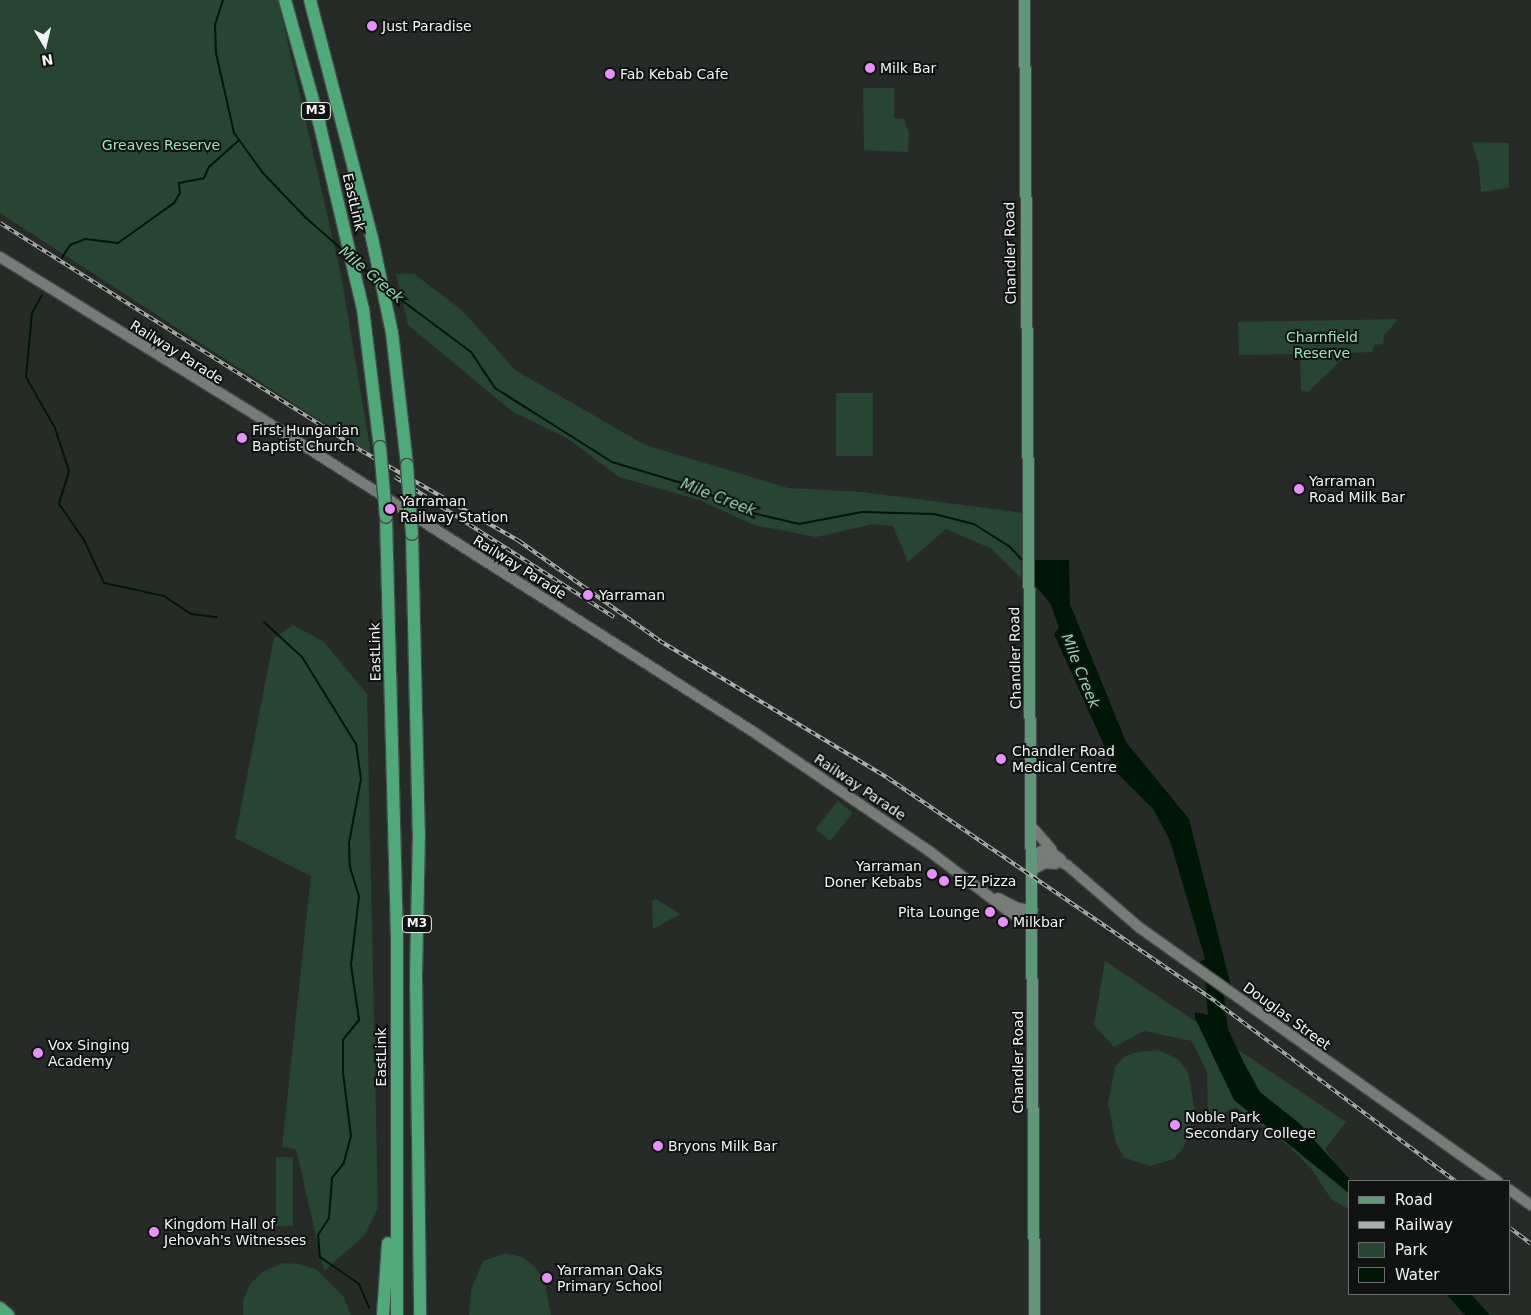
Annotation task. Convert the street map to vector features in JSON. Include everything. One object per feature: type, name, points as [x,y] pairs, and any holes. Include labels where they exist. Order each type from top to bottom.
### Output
[{"type":"highway","name":"EastLink","points":[[285,0],[344,223],[363,309],[380,448],[386,517],[397,935],[395,1219],[397,1315]]},
{"type":"highway","name":"EastLink","points":[[310,0],[372,238],[392,333],[407,465],[412,534],[419,832],[416,986],[420,1315]]},
{"type":"highway","points":[[383,1315],[388,1242],[395,1219]]},
{"type":"highway","points":[[0,1308],[8,1315]]},
{"type":"main road","name":"Chandler Road","points":[[1024,0],[1033,915],[1034,1315]]},
{"type":"main road","name":"Railway Parade","points":[[0,257],[270,424],[752,731],[992,896],[1033,915]]},
{"type":"main road","name":"Douglas Street","points":[[1032,826],[1068,867],[1140,928],[1496,1180]]},
{"type":"main road","points":[[1032,855],[1044,849],[1056,854]]},
{"type":"main road","name":"Douglas Street","points":[[1032,855],[1050,858],[1068,867]]},
{"type":"main road","points":[[1032,870],[1050,863],[1068,867]]},
{"type":"main road","points":[[1511,1191],[1531,1205]]},
{"type":"green space","name":"Greaves Reserve","points":[[0,0],[278,0],[341,275],[371,454],[0,213]]},
{"type":"green space","points":[[863,88],[894,88],[894,118],[904,119],[909,133],[908,152],[864,150]]},
{"type":"green space","points":[[1472,142],[1509,143],[1509,188],[1481,192],[1478,162]]},
{"type":"green space","points":[[396,274],[414,274],[463,311],[515,370],[645,445],[788,488],[863,492],[1024,513],[1021,578],[990,548],[946,529],[908,562],[893,526],[873,524],[816,537],[754,525],[699,500],[619,477],[567,438],[513,412],[408,325]]},
{"type":"green space","name":"Charnfield Reserve","points":[[1398,319],[1384,336],[1383,344],[1374,345],[1372,352],[1349,353],[1308,392],[1301,390],[1300,354],[1239,355],[1238,322]]},
{"type":"green space","points":[[836,393],[873,393],[873,456],[836,456]]},
{"type":"green space","points":[[293,625],[324,642],[367,694],[378,1208],[365,1235],[324,1271],[296,1149],[282,1147],[311,876],[235,838],[274,638]]},
{"type":"green space","points":[[838,801],[853,813],[830,841],[815,829]]},
{"type":"green space","points":[[656,899],[680,914],[653,929],[652,901]]},
{"type":"green space","points":[[1105,961],[1346,1122],[1325,1149],[1348,1181],[1348,1209],[1331,1199],[1313,1171],[1290,1147],[1236,1107],[1208,1121],[1207,1072],[1192,1041],[1144,1031],[1114,1047],[1094,1025]]},
{"type":"green space","points":[[1159,1050],[1179,1060],[1188,1072],[1195,1111],[1184,1147],[1174,1159],[1150,1166],[1125,1158],[1116,1144],[1108,1103],[1115,1067],[1123,1058],[1133,1053]]},
{"type":"green space","points":[[276,1157],[293,1157],[293,1226],[276,1226]]},
{"type":"green space","points":[[506,1253],[522,1257],[534,1266],[545,1283],[551,1315],[469,1315],[471,1290],[483,1261]]},
{"type":"green space","points":[[283,1263],[300,1264],[317,1270],[343,1296],[351,1315],[243,1315],[243,1300],[251,1283],[264,1271]]},
{"type":"water","points":[[1034,560],[1069,560],[1070,604],[1126,742],[1189,819],[1231,986],[1222,981],[1228,1029],[1260,1092],[1299,1123],[1350,1180],[1348,1180],[1348,1192],[1234,1100],[1195,1018],[1195,1012],[1208,1015],[1204,968],[1198,963],[1205,959],[1170,841],[1154,810],[1116,772],[1054,634],[1059,627],[1050,603],[1034,584]]},
{"type":"water","points":[[1447,1295],[1472,1295],[1490,1315],[1465,1315]]},
{"type":"waterway","name":"Mile Creek","points":[[223,0],[215,24],[216,53],[234,133],[263,173],[305,217],[345,252]]},
{"type":"waterway","points":[[61,259],[70,245],[86,239],[118,243],[174,203],[180,193],[179,183],[204,178],[209,167],[239,140]]},
{"type":"waterway","name":"Mile Creek","points":[[358,264],[375,279]]},
{"type":"waterway","name":"Mile Creek","points":[[388,290],[471,352],[495,388],[612,462],[698,488],[736,509],[799,524],[862,512],[934,514],[974,524],[1010,547],[1023,561]]},
{"type":"waterway","points":[[42,295],[32,313],[26,377],[55,428],[69,471],[59,504],[84,540],[104,583],[164,596],[191,614],[217,617]]},
{"type":"waterway","points":[[264,622],[302,657],[356,744],[361,779],[349,843],[350,867],[359,896],[351,965],[359,1020],[343,1040],[343,1073],[351,1136],[344,1163],[332,1178],[329,1218],[318,1235],[320,1257],[359,1284],[369,1308]]},
{"type":"railway","points":[[0,223],[362,451],[519,541],[660,641],[888,778],[1216,1002],[1454,1180]]},
{"type":"railway","points":[[395,477],[614,617]]},
{"type":"railway","points":[[1511,1229],[1531,1244]]},
{"type":"place","name":"Just Paradise","points":[[372,26]]},
{"type":"place","name":"Milk Bar","points":[[870,68]]},
{"type":"place","name":"Fab Kebab Cafe","points":[[610,74]]},
{"type":"place","name":"First Hungarian Baptist Church","points":[[242,438]]},
{"type":"place","name":"Yarraman Road Milk Bar","points":[[1299,489]]},
{"type":"place","name":"Yarraman Railway Station","points":[[390,509]]},
{"type":"place","name":"Yarraman","points":[[588,595]]},
{"type":"place","name":"Chandler Road Medical Centre","points":[[1001,759]]},
{"type":"place","name":"Yarraman Doner Kebabs","points":[[932,874]]},
{"type":"place","name":"EJZ Pizza","points":[[944,881]]},
{"type":"place","name":"Pita Lounge","points":[[990,912]]},
{"type":"place","name":"Milkbar","points":[[1003,922]]},
{"type":"place","name":"Vox Singing Academy","points":[[38,1053]]},
{"type":"place","name":"Noble Park Secondary College","points":[[1175,1125]]},
{"type":"place","name":"Bryons Milk Bar","points":[[658,1146]]},
{"type":"place","name":"Kingdom Hall of Jehovah's Witnesses","points":[[154,1232]]},
{"type":"place","name":"Yarraman Oaks Primary School","points":[[547,1278]]}]
